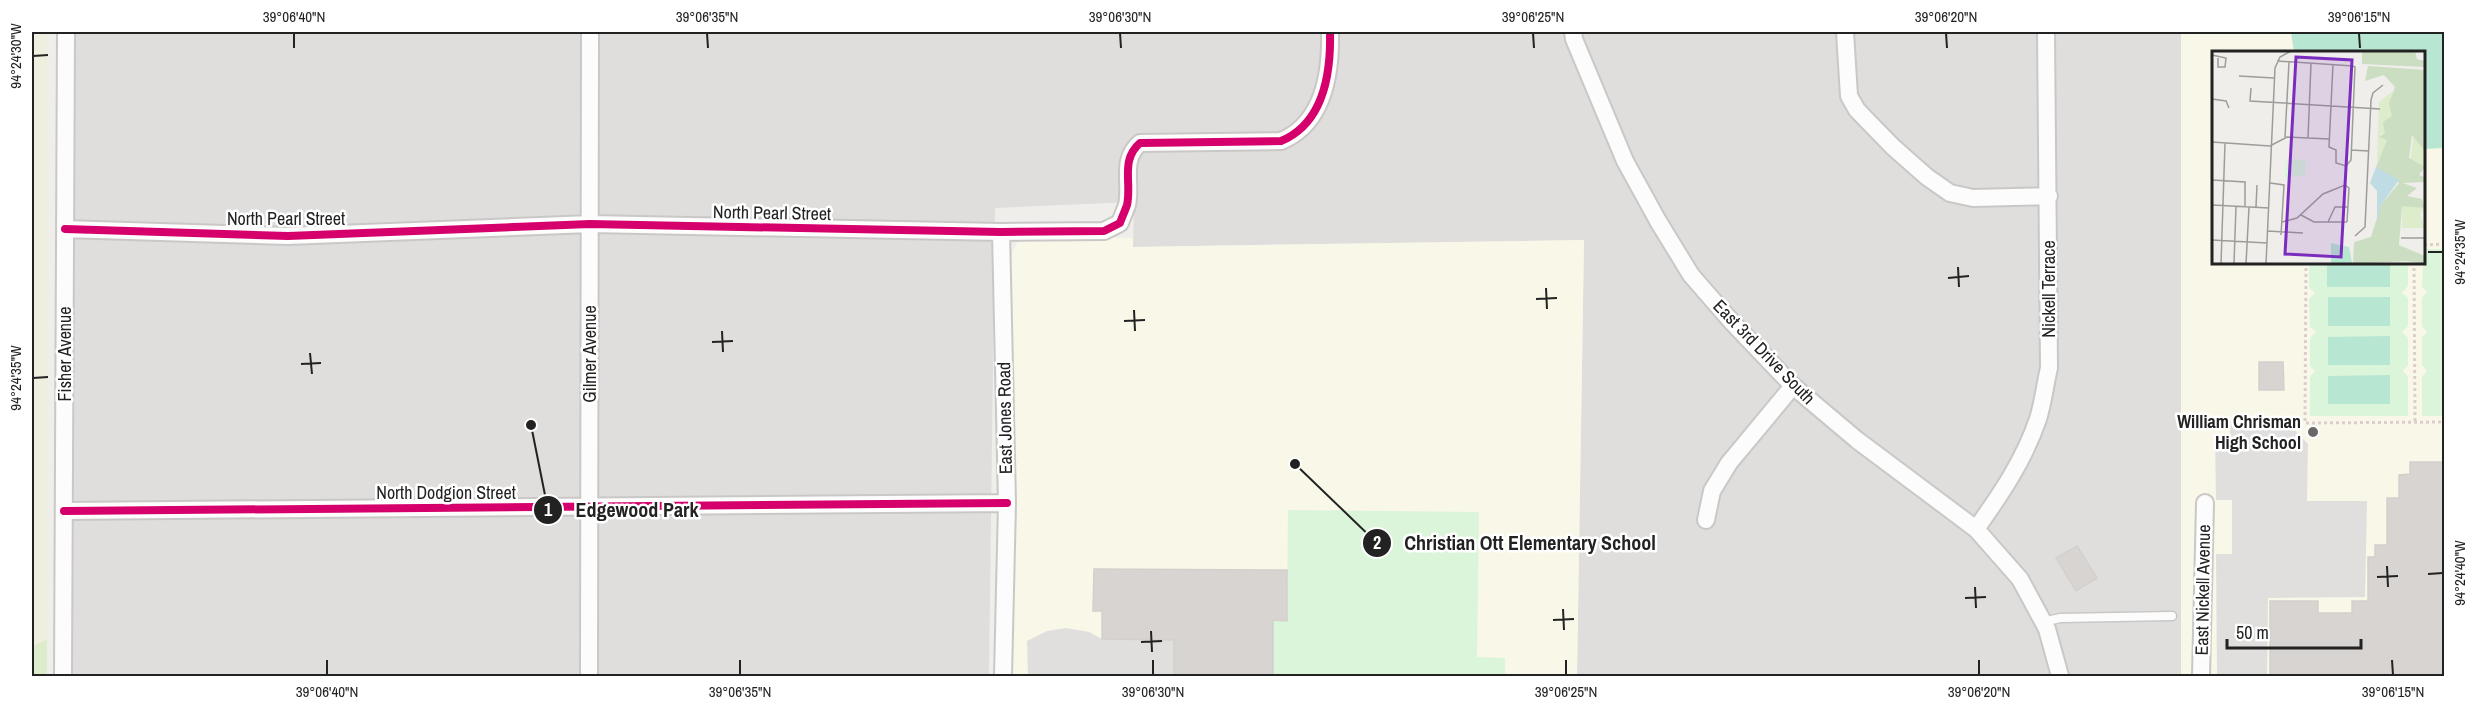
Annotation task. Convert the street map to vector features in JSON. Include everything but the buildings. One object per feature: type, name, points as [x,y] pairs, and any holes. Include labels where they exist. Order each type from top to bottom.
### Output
[{"type":"street","name":"Fisher Avenue","points":[[63,676],[66,32]]},
{"type":"street","name":"Gilmer Avenue","points":[[589,676],[590,32]]},
{"type":"street","name":"North Pearl Street","points":[[66,229],[288,236],[590,224],[1001,232],[1104,231],[1120,223],[1127,204],[1129,158],[1131,151],[1140,143],[1281,141],[1295,135],[1312,118],[1327,81],[1330,32]]},
{"type":"street","name":"East 3rd Drive South","points":[[1573,32],[1625,161],[1691,275],[1793,386],[1857,440],[1976,529],[2020,579],[2043,622],[2060,676]]},
{"type":"street","points":[[1845,32],[1849,96],[1857,110],[1885,140],[1927,177],[1950,193],[1973,198],[2049,196]]},
{"type":"street","name":"Nickell Terrace","points":[[1976,529],[2025,454],[2039,417],[2049,368],[2046,32]]},
{"type":"street","name":"East Jones Road","points":[[1001,232],[1007,503],[1003,676]]},
{"type":"street","points":[[1706,520],[1712,491],[1729,463],[1793,386]]},
{"type":"street","name":"North Dodgion Street","points":[[64,511],[1007,503]]},
{"type":"street","name":"East Nickell Avenue","points":[[2201,676],[2205,503]]},
{"type":"lane","points":[[2043,622],[2060,618],[2172,616]]},
{"type":"path","points":[[2425,245],[2445,244]]},
{"type":"path","points":[[2306,264],[2305,423],[2445,422]]},
{"type":"path","points":[[2414,264],[2415,422]]},
{"type":"shaded area","points":[[73,32],[2181,32],[2181,676],[1577,676],[1584,240],[1133,247],[1134,202],[995,208],[989,676],[69,676]]},
{"type":"shaded area","name":"William Chrisman High School","points":[[2181,32],[2444,32],[2444,676],[2181,676]]},
{"type":"shaded area","points":[[1035,236],[1133,238],[1133,247],[1584,240],[1577,676],[1008,676],[1012,252],[1019,240]]},
{"type":"shaded area","points":[[2285,420],[2308,444],[2307,501],[2367,501],[2365,597],[2268,598],[2267,676],[2217,676],[2216,554],[2232,554],[2232,500],[2216,500],[2215,438],[2230,438],[2230,421]]},
{"type":"shaded area","points":[[1066,628],[1089,632],[1102,639],[1174,640],[1174,676],[1028,676],[1027,641],[1047,631]]},
{"type":"green space","points":[[32,32],[47,32],[47,639],[32,647]]},
{"type":"green space","points":[[2291,32],[2444,32],[2444,148],[2425,149],[2425,51],[2294,51]]},
{"type":"green space","points":[[2425,249],[2444,249],[2444,416],[2422,416],[2422,377],[2427,371],[2422,365],[2422,337],[2427,332],[2422,326],[2422,298],[2427,292],[2422,287]]},
{"type":"green space","points":[[2309,264],[2408,264],[2408,286],[2402,293],[2408,298],[2408,326],[2402,332],[2408,338],[2408,365],[2403,371],[2408,377],[2408,416],[2310,416],[2310,377],[2315,371],[2310,366],[2310,338],[2316,332],[2310,327],[2309,299],[2315,293],[2309,287]]},
{"type":"green space","points":[[2327,264],[2390,264],[2390,287],[2327,287]]},
{"type":"green space","points":[[2328,297],[2390,297],[2390,326],[2328,326]]},
{"type":"green space","points":[[2390,336],[2390,365],[2328,365],[2328,337]]},
{"type":"green space","points":[[2390,375],[2390,404],[2328,404],[2328,376]]},
{"type":"green space","points":[[1288,510],[1479,512],[1477,657],[1505,658],[1505,676],[1273,676],[1273,620],[1287,620]]},
{"type":"green space","points":[[47,639],[47,676],[32,676],[32,647]]},
{"type":"cycle path","points":[[65,229],[288,236],[590,224],[1001,232],[1104,231],[1120,223],[1127,205],[1128,164],[1140,143],[1281,141],[1295,133],[1307,122],[1322,95],[1329,64],[1330,32]]},
{"type":"cycle path","points":[[64,511],[1007,503]]},
{"type":"place","name":"Edgewood Park","points":[[531,425]]},
{"type":"place","name":"William Chrisman High School","points":[[2313,432]]},
{"type":"place","name":"Christian Ott Elementary School","points":[[1295,464]]}]
